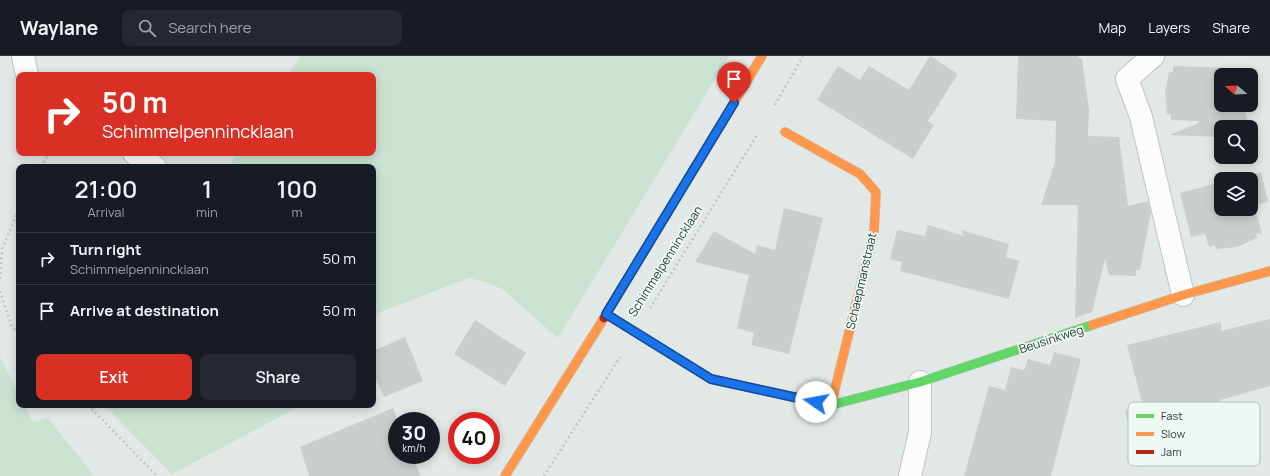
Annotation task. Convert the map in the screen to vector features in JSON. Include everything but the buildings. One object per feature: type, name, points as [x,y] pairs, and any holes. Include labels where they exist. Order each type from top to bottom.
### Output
[{"type":"street","points":[[23,56],[26,72]]},
{"type":"street","name":"Schimmelpennincklaan","points":[[505,476],[606,314],[762,56]]},
{"type":"street","points":[[1152,56],[1127,79],[1141,117],[1183,295]]},
{"type":"street","name":"Schaepmanstraat","points":[[785,132],[860,174],[876,192],[874,232],[831,405]]},
{"type":"street","points":[[138,156],[150,164]]},
{"type":"street","name":"Beusinkweg","points":[[920,382],[1183,295],[1270,271]]},
{"type":"street","points":[[606,314],[711,379],[831,405],[920,382],[920,432],[910,476]]},
{"type":"path","points":[[773,109],[803,56]]},
{"type":"path","name":"Schimmelpennincklaan","points":[[544,476],[635,333],[761,129]]},
{"type":"path","points":[[0,278],[2,249],[16,216]]},
{"type":"path","points":[[0,290],[11,325],[16,331]]},
{"type":"path","points":[[91,408],[157,476]]},
{"type":"green space","points":[[300,56],[729,56],[558,338],[502,289],[486,282],[469,278],[380,312],[376,315],[376,164],[231,164],[236,156],[376,156],[376,72],[290,72]]},
{"type":"green space","points":[[0,357],[16,388],[16,408],[26,408],[33,422],[48,418],[94,476],[0,476]]},
{"type":"green space","points":[[107,408],[296,408],[172,474]]},
{"type":"traffic: fast","points":[[784,395],[831,405],[920,382],[1092,325]]},
{"type":"traffic: slow","points":[[698,162],[762,56]]},
{"type":"traffic: slow","points":[[785,132],[860,174],[876,192],[874,232],[831,405]]},
{"type":"traffic: slow","points":[[1092,325],[1183,295],[1270,271]]},
{"type":"traffic: slow","points":[[606,314],[711,379],[784,395]]},
{"type":"traffic: slow","points":[[505,476],[604,318]]},
{"type":"traffic: jam","points":[[604,318],[698,162]]},
{"type":"route","points":[[734,103],[606,314],[711,379],[816,402]]}]
